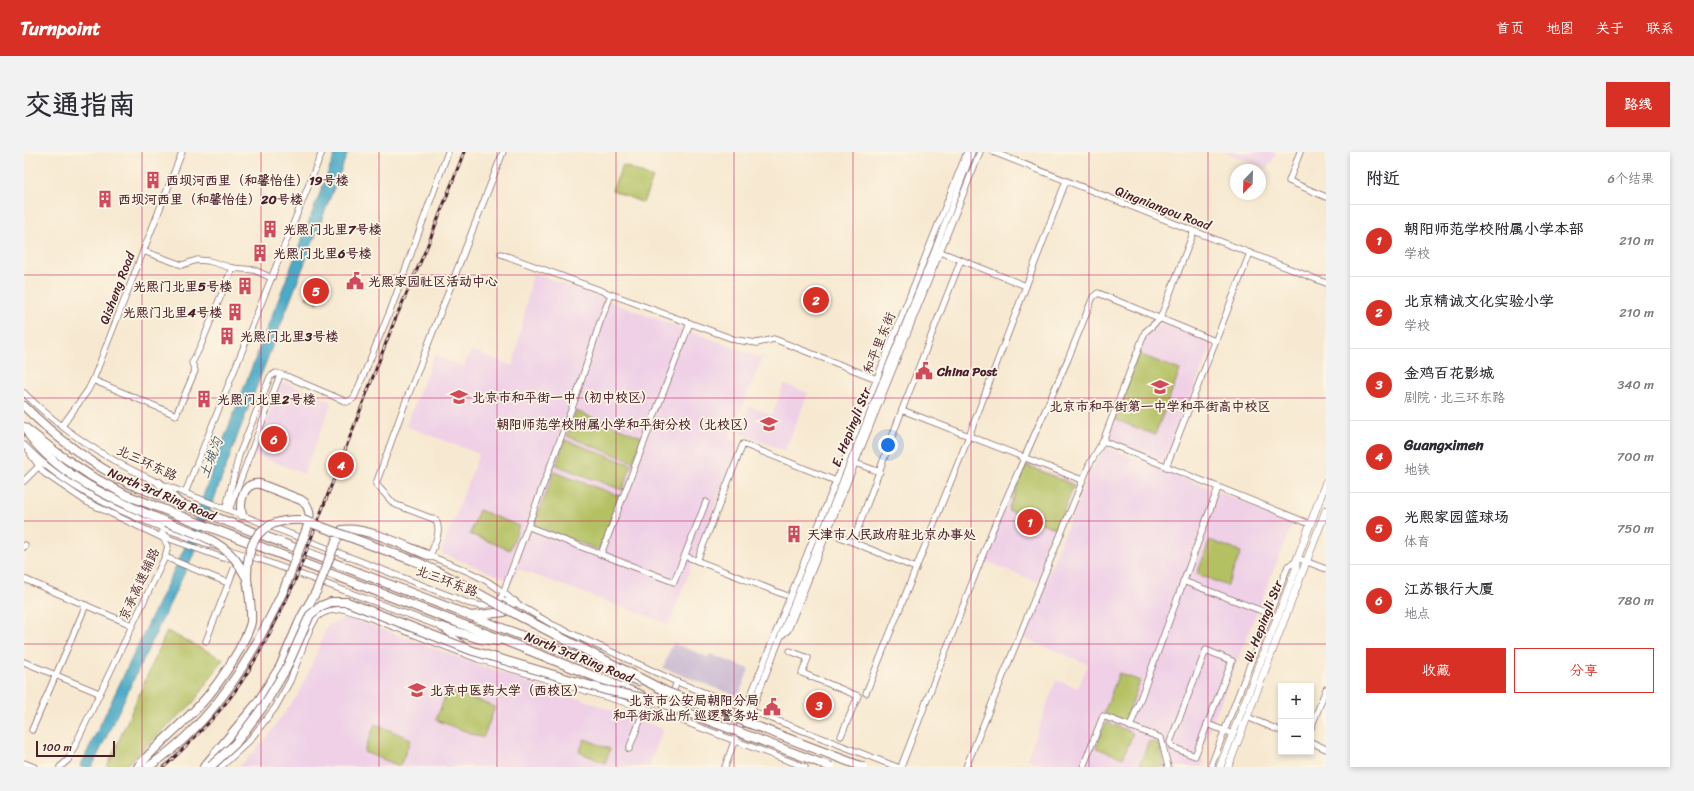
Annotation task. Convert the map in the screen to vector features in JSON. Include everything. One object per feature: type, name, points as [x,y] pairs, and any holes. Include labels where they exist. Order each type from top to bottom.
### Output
[{"type":"highway","name":"North 3rd Ring Road","points":[[24,406],[40,422],[76,452],[100,468],[130,484],[179,502],[284,545],[667,692]]},
{"type":"highway","points":[[24,428],[41,451],[78,478],[118,501],[166,522],[209,538],[226,550],[235,559],[248,579]]},
{"type":"highway","name":"North 3rd Ring Road","points":[[24,428],[91,476],[126,495],[508,642],[654,700],[831,767]]},
{"type":"highway","points":[[159,483],[179,502]]},
{"type":"highway","points":[[148,767],[169,753],[216,706],[248,658],[268,624],[285,587],[310,521],[306,503],[260,484],[254,483],[245,491],[240,508],[242,515]]},
{"type":"highway","points":[[138,767],[149,753],[209,695],[233,660],[251,623],[247,562],[250,549],[256,536],[275,522],[287,519],[303,520],[417,562],[445,575],[523,618],[667,692],[863,767]]},
{"type":"highway","points":[[208,767],[258,702],[280,667],[301,618],[317,590],[336,541],[342,530],[352,529],[370,533],[430,556]]},
{"type":"highway","points":[[208,767],[235,744],[265,704],[286,669],[310,615],[320,606],[331,602],[347,602],[473,651],[606,690],[654,700]]},
{"type":"highway","points":[[470,616],[504,612],[514,602]]},
{"type":"highway","points":[[442,627],[480,639],[508,642]]},
{"type":"main road","name":"W. Hepingli Str","points":[[1220,767],[1296,569],[1297,560],[1326,482]]},
{"type":"main road","name":"W. Hepingli Str","points":[[1228,767],[1326,510]]},
{"type":"street","name":"Qisheng Road","points":[[62,426],[88,390],[93,380],[182,152]]},
{"type":"street","points":[[188,494],[322,152]]},
{"type":"street","points":[[225,508],[239,455],[270,377],[276,373],[348,402],[354,398],[391,309],[433,189],[448,152]]},
{"type":"street","points":[[503,152],[404,406],[376,484],[394,504],[436,520],[439,532],[430,556],[480,576],[503,591],[514,602]]},
{"type":"street","name":"和平里东街","points":[[836,481],[967,152]]},
{"type":"street","name":"E. Hepingli Str","points":[[748,710],[780,636],[937,251],[972,152]]},
{"type":"street","points":[[780,636],[788,630],[828,532],[937,251],[980,152]]},
{"type":"street","name":"Qingniangou Road","points":[[993,152],[1326,283]]},
{"type":"street","points":[[1300,152],[1289,181],[1326,197]]},
{"type":"street","points":[[866,692],[969,436],[1066,181]]},
{"type":"street","points":[[966,767],[1082,480],[1103,441],[1145,332],[1160,319],[1194,231]]},
{"type":"street","points":[[143,251],[182,265],[197,260],[232,268],[254,270],[272,278]]},
{"type":"street","points":[[937,251],[1026,286]]},
{"type":"street","points":[[1166,467],[1250,253]]},
{"type":"street","points":[[501,254],[736,340],[757,344],[774,339],[877,379]]},
{"type":"street","points":[[853,542],[902,410],[961,260]]},
{"type":"street","points":[[93,380],[176,415],[195,371],[192,363],[201,345],[232,268]]},
{"type":"street","points":[[500,601],[529,527],[611,294]]},
{"type":"street","points":[[901,767],[992,531],[1068,359],[1093,297],[1098,294],[1215,341]]},
{"type":"street","points":[[601,554],[690,323]]},
{"type":"street","points":[[225,508],[280,375]]},
{"type":"street","name":"北三环东路","points":[[24,393],[62,426],[92,448],[127,469],[159,483],[468,603],[482,606],[500,601],[514,602],[553,625],[677,682],[898,767]]},
{"type":"street","points":[[902,410],[1082,480]]},
{"type":"street","points":[[1103,441],[1310,524]]},
{"type":"street","points":[[697,561],[743,444],[836,481]]},
{"type":"street","points":[[25,446],[47,467],[78,488],[109,506],[140,520],[205,544],[239,552],[262,560],[442,627],[478,659]]},
{"type":"street","name":"京承高速辅路","points":[[25,446],[44,473],[87,502],[163,538],[168,546],[166,558],[99,693],[68,760],[60,767]]},
{"type":"street","points":[[855,463],[880,472]]},
{"type":"street","points":[[24,481],[39,466]]},
{"type":"street","name":"E. Hepingli Str","points":[[748,710],[836,481]]},
{"type":"street","points":[[1130,727],[1218,488]]},
{"type":"street","points":[[529,527],[674,582],[706,502]]},
{"type":"street","points":[[140,520],[170,539],[223,558],[244,557],[262,560]]},
{"type":"street","points":[[828,532],[916,568]]},
{"type":"street","points":[[685,556],[785,595]]},
{"type":"street","points":[[206,642],[234,568],[244,557]]},
{"type":"street","points":[[166,558],[228,583]]},
{"type":"street","points":[[1212,767],[1212,763],[1288,566],[1297,560],[1306,561],[1326,569]]},
{"type":"street","points":[[24,579],[132,625]]},
{"type":"street","points":[[1183,581],[1278,617]]},
{"type":"street","points":[[32,730],[86,605]]},
{"type":"street","points":[[221,767],[249,741],[275,708],[295,669],[309,631],[321,614],[336,609],[351,611],[478,659],[664,714],[805,767]]},
{"type":"street","points":[[1206,650],[1232,661],[1208,724],[1195,756],[1172,747],[1170,742],[1206,650]]},
{"type":"street","points":[[790,651],[808,658],[802,673],[858,696],[841,736]]},
{"type":"street","points":[[24,662],[99,693]]},
{"type":"street","points":[[664,714],[677,682]]},
{"type":"street","points":[[1314,720],[1326,689]]},
{"type":"street","points":[[720,735],[732,703]]},
{"type":"street","points":[[628,749],[645,708]]},
{"type":"street","points":[[725,767],[748,710]]},
{"type":"street","points":[[1083,767],[1103,716],[1160,738],[1168,767]]},
{"type":"street","points":[[1247,717],[1278,730]]},
{"type":"street","points":[[1208,724],[1233,734]]},
{"type":"street","points":[[1314,743],[1326,749]]},
{"type":"street","points":[[24,763],[34,767]]},
{"type":"shaded area","points":[[1224,152],[1276,152],[1267,169],[1266,164],[1254,164]]},
{"type":"shaded area","points":[[533,273],[762,358],[729,438],[738,445],[669,624],[518,569],[512,581],[441,553],[479,454],[406,426],[434,355],[464,367],[471,350],[513,366]]},
{"type":"shaded area","name":"北京市和平街第一中学和平街高中校区","points":[[1163,323],[1212,343],[1165,462],[1107,439],[1146,337]]},
{"type":"shaded area","points":[[284,382],[330,401],[331,405],[304,474],[253,454],[281,385]]},
{"type":"shaded area","name":"朝阳师范学校附属小学和平街分校（北校区）","points":[[784,384],[808,393],[785,451],[738,432],[749,406],[772,415]]},
{"type":"shaded area","points":[[1107,447],[1293,522],[1198,758],[1205,761],[1202,767],[1047,767],[1027,759],[1056,680],[1078,688],[1088,664],[1022,637],[1091,469]]},
{"type":"shaded area","points":[[1024,462],[1077,483],[1037,582],[983,560]]},
{"type":"shaded area","name":"北京中医药大学（西校区）","points":[[343,618],[353,619],[663,729],[649,767],[239,767],[265,740],[297,696],[310,669],[327,626]]},
{"type":"shaded area","points":[[673,643],[708,657],[710,654],[749,669],[740,692],[734,695],[663,668]]},
{"type":"green space","points":[[623,165],[653,178],[643,203],[612,190]]},
{"type":"green space","points":[[314,279],[326,284],[318,303],[306,298]]},
{"type":"green space","points":[[1139,354],[1180,370],[1155,435],[1114,419]]},
{"type":"green space","points":[[576,411],[642,437],[633,462],[567,436]]},
{"type":"green space","points":[[565,440],[632,465],[622,490],[556,465]]},
{"type":"green space","points":[[1026,465],[1074,485],[1057,529],[1008,510]]},
{"type":"green space","points":[[554,472],[620,496],[599,550],[534,525]]},
{"type":"green space","points":[[479,510],[519,526],[510,550],[470,534]]},
{"type":"green space","points":[[1210,540],[1241,552],[1227,586],[1197,574]]},
{"type":"green space","points":[[167,631],[223,659],[193,703],[124,767],[107,767]]},
{"type":"green space","points":[[1119,673],[1140,681],[1125,721],[1104,713]]},
{"type":"green space","points":[[448,689],[495,707],[483,738],[436,720]]},
{"type":"green space","points":[[1106,722],[1133,733],[1123,758],[1096,748]]},
{"type":"green space","points":[[375,724],[411,739],[400,766],[364,752]]},
{"type":"green space","points":[[585,739],[610,749],[605,763],[579,752]]},
{"type":"green space","points":[[1149,741],[1159,744],[1164,767],[1148,767],[1140,764]]},
{"type":"water","points":[[336,152],[348,152],[240,429],[194,553],[92,767],[80,767],[184,549],[225,436]]},
{"type":"railway","points":[[164,767],[210,721],[235,691],[260,652],[281,611],[294,583],[394,322],[427,247],[464,152]]},
{"type":"place","name":"西坝河西里（和馨怡佳）19号楼","points":[[153,180]]},
{"type":"place","name":"西坝河西里（和馨怡佳）20号楼","points":[[105,199]]},
{"type":"place","name":"光熙门北里7号楼","points":[[270,229]]},
{"type":"place","name":"光熙门北里6号楼","points":[[260,253]]},
{"type":"place","name":"光熙家园社区活动中心","points":[[355,281]]},
{"type":"place","name":"光熙门北里5号楼","points":[[245,286]]},
{"type":"place","name":"光熙家园篮球场","points":[[316,291]]},
{"type":"place","name":"北京精诚文化实验小学","points":[[816,300]]},
{"type":"place","name":"光熙门北里4号楼","points":[[235,312]]},
{"type":"place","name":"光熙门北里3号楼","points":[[227,336]]},
{"type":"place","name":"China Post","points":[[924,371]]},
{"type":"place","name":"北京市和平街第一中学和平街高中校区","points":[[1160,387]]},
{"type":"place","name":"北京市和平街一中（初中校区）","points":[[459,397]]},
{"type":"place","name":"光熙门北里2号楼","points":[[204,399]]},
{"type":"place","name":"朝阳师范学校附属小学和平街分校（北校区）","points":[[769,424]]},
{"type":"place","name":"江苏银行大厦","points":[[274,439]]},
{"type":"place","name":"Guangximen","points":[[341,465]]},
{"type":"place","name":"朝阳师范学校附属小学本部","points":[[1030,522]]},
{"type":"place","name":"天津市人民政府驻北京办事处","points":[[794,534]]},
{"type":"place","name":"北京中医药大学（西校区）","points":[[417,690]]},
{"type":"place","name":"金鸡百花影城","points":[[819,705]]},
{"type":"place","name":"北京市公安局朝阳分局 和平街派出所 巡逻警务站","points":[[772,707]]},
{"type":"water label","name":"土城沟","points":[[211,458]]}]
